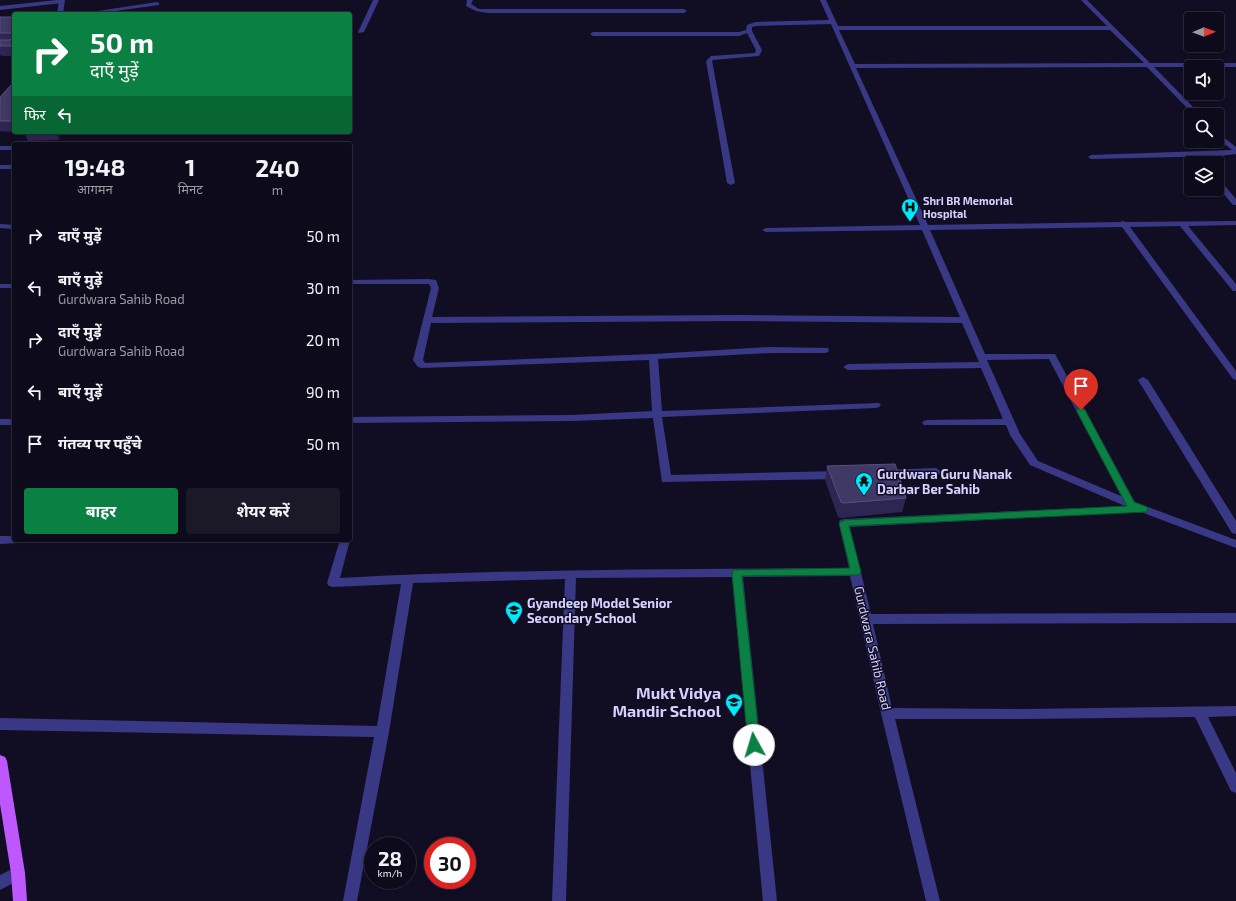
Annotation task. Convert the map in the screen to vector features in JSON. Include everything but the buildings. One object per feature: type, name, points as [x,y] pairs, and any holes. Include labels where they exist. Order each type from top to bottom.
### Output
[{"type":"main road","points":[[0,761],[18,873],[20,901]]},
{"type":"street","points":[[361,32],[376,0]]},
{"type":"street","points":[[470,0],[468,5],[471,8],[488,11],[684,11]]},
{"type":"street","points":[[823,0],[925,227],[1015,435],[1034,463],[1143,509],[1236,544]]},
{"type":"street","points":[[1084,0],[1191,108]]},
{"type":"street","points":[[0,8],[62,1],[60,12]]},
{"type":"street","points":[[98,12],[157,4]]},
{"type":"street","points":[[731,183],[709,61],[711,58],[757,55],[759,50],[749,31],[749,26],[755,24],[1112,28]]},
{"type":"street","points":[[593,34],[744,34],[749,31]]},
{"type":"street","points":[[853,66],[1236,65]]},
{"type":"street","points":[[1224,140],[1236,151]]},
{"type":"street","points":[[0,148],[12,148]]},
{"type":"street","points":[[1091,157],[1220,154],[1236,151]]},
{"type":"street","points":[[0,167],[12,167]]},
{"type":"street","points":[[1224,189],[1236,202]]},
{"type":"street","points":[[1181,223],[1236,289]]},
{"type":"street","points":[[766,230],[1236,223]]},
{"type":"street","points":[[1123,224],[1236,377]]},
{"type":"street","points":[[0,226],[12,227]]},
{"type":"street","points":[[352,282],[433,282],[435,288],[418,360],[420,364],[424,366],[653,357],[770,350],[825,350]]},
{"type":"street","points":[[0,286],[12,286]]},
{"type":"street","points":[[428,320],[738,318],[966,320]]},
{"type":"street","points":[[848,367],[983,361],[1052,356],[1131,504]]},
{"type":"street","points":[[653,357],[657,415],[666,479],[847,475]]},
{"type":"street","points":[[1142,380],[1236,530]]},
{"type":"street","points":[[352,420],[572,418],[876,405]]},
{"type":"street","points":[[0,422],[12,422]]},
{"type":"street","points":[[927,423],[1010,422]]},
{"type":"street","points":[[877,475],[936,472]]},
{"type":"street","name":"Gurdwara Sahib Road","points":[[933,901],[887,713],[844,523],[1143,509]]},
{"type":"street","points":[[0,540],[12,540]]},
{"type":"street","points":[[344,542],[333,583],[408,578],[571,573],[856,572]]},
{"type":"street","points":[[559,901],[571,573]]},
{"type":"street","points":[[737,573],[770,901]]},
{"type":"street","points":[[350,901],[382,732],[408,578]]},
{"type":"street","points":[[866,619],[1236,618]]},
{"type":"street","points":[[887,713],[1236,711]]},
{"type":"street","points":[[1199,712],[1236,786]]},
{"type":"street","points":[[0,724],[382,732]]},
{"type":"street","points":[[0,883],[18,873]]},
{"type":"place","name":"Shri BR Memorial Hospital","points":[[910,222]]},
{"type":"place","name":"Gurdwara Guru Nanak Darbar Ber Sahib","points":[[864,496]]},
{"type":"place","name":"Gyandeep Model Senior Secondary School","points":[[514,625]]},
{"type":"place","name":"Mukt Vidya Mandir School","points":[[734,717]]},
{"type":"route","points":[[754,745],[737,573],[856,572],[844,523],[1143,509],[1131,504],[1081,410]]}]
